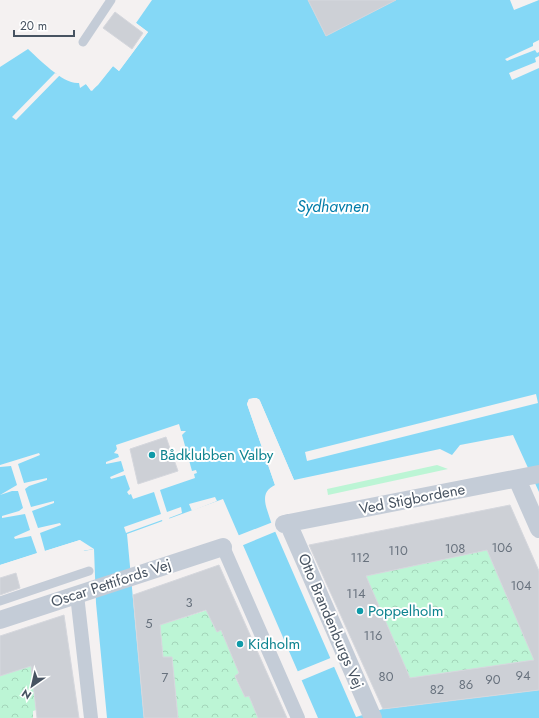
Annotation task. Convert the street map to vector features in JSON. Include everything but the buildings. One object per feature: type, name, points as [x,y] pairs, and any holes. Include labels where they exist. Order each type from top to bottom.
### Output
[{"type":"street","name":"Ved Stigbordene","points":[[286,524],[528,477]]},
{"type":"street","points":[[528,477],[539,529]]},
{"type":"street","name":"Otto Brandenburgs Vej","points":[[286,524],[370,712]]},
{"type":"street","points":[[223,547],[298,718]]},
{"type":"street","name":"Oscar Pettifords Vej","points":[[0,620],[223,547]]},
{"type":"street","points":[[82,593],[91,718]]},
{"type":"lane","points":[[83,42],[111,0]]},
{"type":"lane","points":[[0,601],[89,572]]},
{"type":"green space","points":[[437,465],[448,469],[328,495],[327,489]]},
{"type":"green space","points":[[487,550],[534,660],[410,678],[366,576]]},
{"type":"green space","points":[[211,609],[212,622],[217,632],[221,630],[239,673],[235,677],[245,697],[249,696],[258,718],[178,718],[172,657],[163,657],[160,625]]},
{"type":"green space","points":[[30,656],[36,710],[33,711],[33,718],[0,718],[0,676]]},
{"type":"water","name":"Sydhavnen","points":[[152,0],[510,0],[514,10],[539,0],[539,492],[513,435],[460,445],[452,455],[440,449],[294,480],[259,399],[249,399],[247,404],[275,485],[270,488],[265,497],[271,522],[356,717],[383,709],[539,690],[539,718],[318,718],[223,499],[127,534],[144,718],[107,718],[96,603],[94,549],[84,551],[80,540],[0,565],[0,67],[28,49],[59,76],[73,83],[79,83],[80,88],[86,84],[91,91],[98,85],[113,66],[119,71],[148,32],[136,23]]},
{"type":"pier","points":[[136,23],[148,32],[119,71],[113,66],[92,91],[86,84],[87,83],[92,88],[112,65],[119,68],[145,32],[135,24]]},
{"type":"pier","points":[[539,40],[539,52],[537,53],[535,50],[507,61],[505,59],[533,46],[533,43]]},
{"type":"pier","points":[[539,56],[539,68],[512,80],[509,73],[536,62],[535,58]]},
{"type":"pier","points":[[55,73],[60,75],[16,120],[12,117]]},
{"type":"pier","points":[[536,394],[538,403],[307,461],[305,452]]},
{"type":"pier","points":[[257,398],[260,401],[294,480],[292,480],[258,402],[253,400],[249,404],[277,484],[275,485],[247,404],[249,399]]},
{"type":"pier","points":[[179,424],[181,431],[186,431],[182,435],[192,471],[196,470],[197,473],[194,474],[195,478],[160,490],[167,512],[181,507],[182,513],[169,518],[170,520],[163,523],[162,520],[126,533],[124,527],[161,514],[154,492],[133,499],[131,494],[129,495],[127,492],[130,489],[125,475],[111,479],[110,477],[124,471],[121,461],[106,464],[106,462],[119,457],[118,454],[114,453],[117,449],[116,445]]},
{"type":"pier","points":[[39,453],[40,455],[18,464],[24,483],[47,478],[47,480],[29,486],[25,489],[31,507],[54,501],[54,503],[32,511],[38,528],[60,523],[61,525],[40,533],[45,551],[80,540],[94,549],[82,551],[79,543],[0,567],[0,565],[37,553],[31,536],[15,539],[14,537],[30,530],[25,514],[2,518],[2,516],[19,511],[23,508],[18,491],[12,491],[0,495],[17,485],[11,466],[0,467],[0,465]]},
{"type":"pier","points":[[215,497],[217,501],[192,511],[189,504]]},
{"type":"pier","points":[[273,522],[277,531],[241,546],[237,536]]},
{"type":"pier","points":[[333,657],[336,666],[300,681],[296,672]]},
{"type":"place","name":"Bådklubben Valby","points":[[152,455]]},
{"type":"place","name":"Poppelholm","points":[[360,611]]},
{"type":"place","name":"Kidholm","points":[[240,644]]}]
